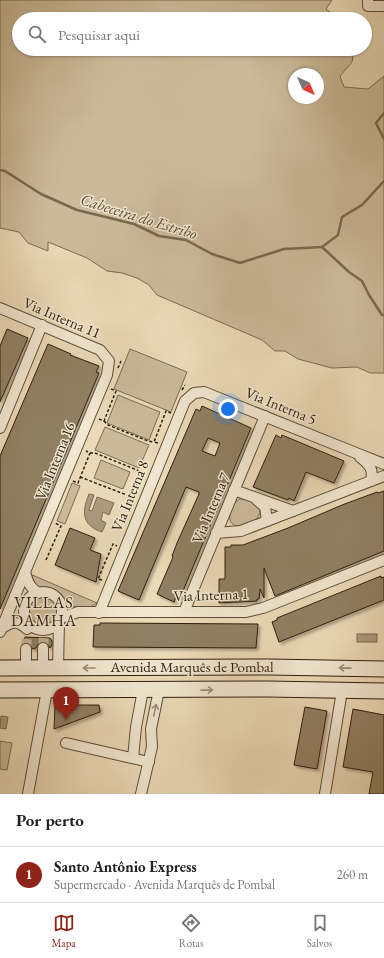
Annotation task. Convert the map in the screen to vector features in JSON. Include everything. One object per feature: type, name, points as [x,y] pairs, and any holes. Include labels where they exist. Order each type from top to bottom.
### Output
[{"type":"main road","name":"Avenida Marquês de Pombal","points":[[0,668],[268,666],[384,669]]},
{"type":"main road","points":[[267,689],[268,666]]},
{"type":"main road","points":[[189,690],[191,667]]},
{"type":"main road","name":"Avenida Marquês de Pombal","points":[[0,690],[267,689],[384,691]]},
{"type":"street","points":[[368,3],[384,6]]},
{"type":"street","name":"Via Interna 11","points":[[0,308],[100,350],[109,361]]},
{"type":"street","points":[[0,428],[42,325]]},
{"type":"street","name":"Via Interna 16","points":[[1,630],[107,375],[109,361]]},
{"type":"street","name":"Via Interna 5","points":[[194,393],[204,392],[384,464]]},
{"type":"street","name":"Via Interna 8","points":[[99,613],[185,401],[194,393]]},
{"type":"street","name":"Via Interna 7","points":[[184,612],[265,416]]},
{"type":"street","name":"Via Interna 5","points":[[356,453],[370,465],[373,473],[371,481]]},
{"type":"street","points":[[216,533],[241,531],[384,476]]},
{"type":"street","points":[[234,490],[293,512]]},
{"type":"street","points":[[255,497],[265,507],[267,521]]},
{"type":"street","name":"Via Interna 1","points":[[78,612],[246,612],[263,608],[384,560]]},
{"type":"street","points":[[25,572],[28,583],[35,594]]},
{"type":"street","points":[[18,590],[35,594],[52,594],[60,602],[78,612]]},
{"type":"street","points":[[27,625],[26,605],[35,594]]},
{"type":"street","points":[[50,668],[62,612],[60,602]]},
{"type":"street","points":[[9,610],[18,610],[27,625]]},
{"type":"street","points":[[1,630],[12,622],[35,628],[44,634],[60,619],[78,612]]},
{"type":"street","points":[[43,648],[50,668]]},
{"type":"street","points":[[26,649],[26,668]]},
{"type":"street","points":[[28,794],[47,690]]},
{"type":"street","points":[[133,758],[136,727],[143,690]]},
{"type":"street","points":[[141,794],[152,747],[151,729],[159,690]]},
{"type":"street","points":[[325,794],[342,691]]},
{"type":"street","points":[[66,743],[149,762]]},
{"type":"path","points":[[118,368],[121,361]]},
{"type":"path","points":[[104,421],[116,391],[110,389]]},
{"type":"path","points":[[97,418],[104,421],[108,425],[154,442]]},
{"type":"path","points":[[84,450],[130,467],[141,473]]},
{"type":"path","points":[[71,480],[78,483],[90,452]]},
{"type":"path","points":[[80,476],[132,497]]},
{"type":"path","points":[[46,560],[60,526],[54,523]]},
{"type":"shaded area","points":[[0,0],[332,0],[326,9],[330,12],[12,12],[12,56],[353,56],[352,62],[340,76],[344,87],[368,89],[384,76],[384,373],[370,373],[357,367],[332,368],[298,359],[285,351],[275,351],[262,340],[157,295],[149,285],[137,278],[122,273],[107,271],[87,258],[48,242],[48,251],[28,243],[19,232],[0,228]]},
{"type":"shaded area","points":[[130,349],[187,372],[171,412],[114,389]]},
{"type":"shaded area","points":[[118,395],[160,412],[149,440],[107,423]]},
{"type":"shaded area","points":[[105,427],[149,445],[139,468],[95,450]]},
{"type":"shaded area","points":[[101,460],[130,472],[123,489],[94,478]]},
{"type":"shaded area","points":[[72,483],[80,486],[65,524],[57,521]]},
{"type":"shaded area","points":[[89,494],[94,495],[89,510],[92,511],[97,497],[114,503],[109,515],[103,512],[101,520],[106,523],[102,532],[90,526],[85,517],[85,506]]},
{"type":"shaded area","points":[[240,499],[247,500],[256,505],[260,510],[260,513],[257,519],[238,526],[233,525],[231,522],[230,513],[234,504]]},
{"type":"shaded area","points":[[30,574],[97,603],[90,607],[72,606],[56,590],[33,586]]},
{"type":"shaded area","points":[[44,596],[50,597],[58,605],[58,617],[50,625],[44,626],[38,625],[30,617],[29,611],[30,605],[38,597]]},
{"type":"shaded area","points":[[357,634],[377,634],[377,642],[357,642]]},
{"type":"shaded area","points":[[1,716],[8,717],[6,729],[0,728]]},
{"type":"shaded area","points":[[0,741],[12,743],[7,770],[0,769]]},
{"type":"building","points":[[7,329],[28,338],[0,402],[0,346]]},
{"type":"building","points":[[48,344],[71,354],[70,355],[99,366],[96,372],[99,373],[0,609],[0,456]]},
{"type":"building","points":[[202,406],[251,428],[180,598],[176,596],[174,602],[157,594],[173,557],[172,556],[177,543],[199,494],[199,492],[186,487],[139,600],[118,591],[196,409],[200,411]],"holes":[[[208,438],[220,443],[215,456],[202,451]]]},
{"type":"building","points":[[276,435],[281,438],[282,435],[344,461],[334,483],[306,472],[294,501],[289,498],[288,500],[253,487]]},
{"type":"building","points":[[384,491],[384,551],[275,596],[264,568],[264,598],[260,589],[259,599],[257,599],[257,601],[219,603],[219,579],[225,579],[225,547],[231,547],[231,545],[243,545],[342,505],[377,492]]},
{"type":"building","points":[[70,528],[95,538],[90,550],[101,554],[96,582],[55,565]]},
{"type":"building","points":[[381,576],[381,578],[384,577],[384,600],[279,642],[272,622],[277,620],[277,618]]},
{"type":"building","points":[[100,623],[258,624],[256,648],[93,647],[94,625],[100,625]]},
{"type":"building","points":[[25,637],[50,638],[52,645],[50,648],[47,643],[43,642],[38,644],[36,648],[32,649],[29,643],[22,644]]},
{"type":"building","points":[[55,705],[99,705],[100,712],[54,729]]},
{"type":"building","points":[[305,707],[327,711],[317,769],[294,765]]},
{"type":"building","points":[[353,709],[384,715],[384,794],[369,794],[373,772],[343,767]]},
{"type":"waterway","name":"Cabeceira do Estribo","points":[[384,113],[376,123],[384,139]]},
{"type":"waterway","name":"Cabeceira do Estribo","points":[[0,170],[5,171],[41,194],[77,210],[134,224],[159,236],[186,240],[212,254],[240,263],[284,249],[322,247],[338,235],[342,217],[362,205],[384,181]]},
{"type":"waterway","name":"Cabeceira do Estribo","points":[[322,247],[349,272],[362,281],[369,295],[382,315],[384,315]]},
{"type":"tunnel","points":[[26,649],[27,637]]},
{"type":"tunnel","points":[[43,648],[44,637]]},
{"type":"place","name":"Santo Antônio Express","points":[[66,720]]},
{"type":"district","name":"VILLAS DAMHA","points":[[44,611]]}]
